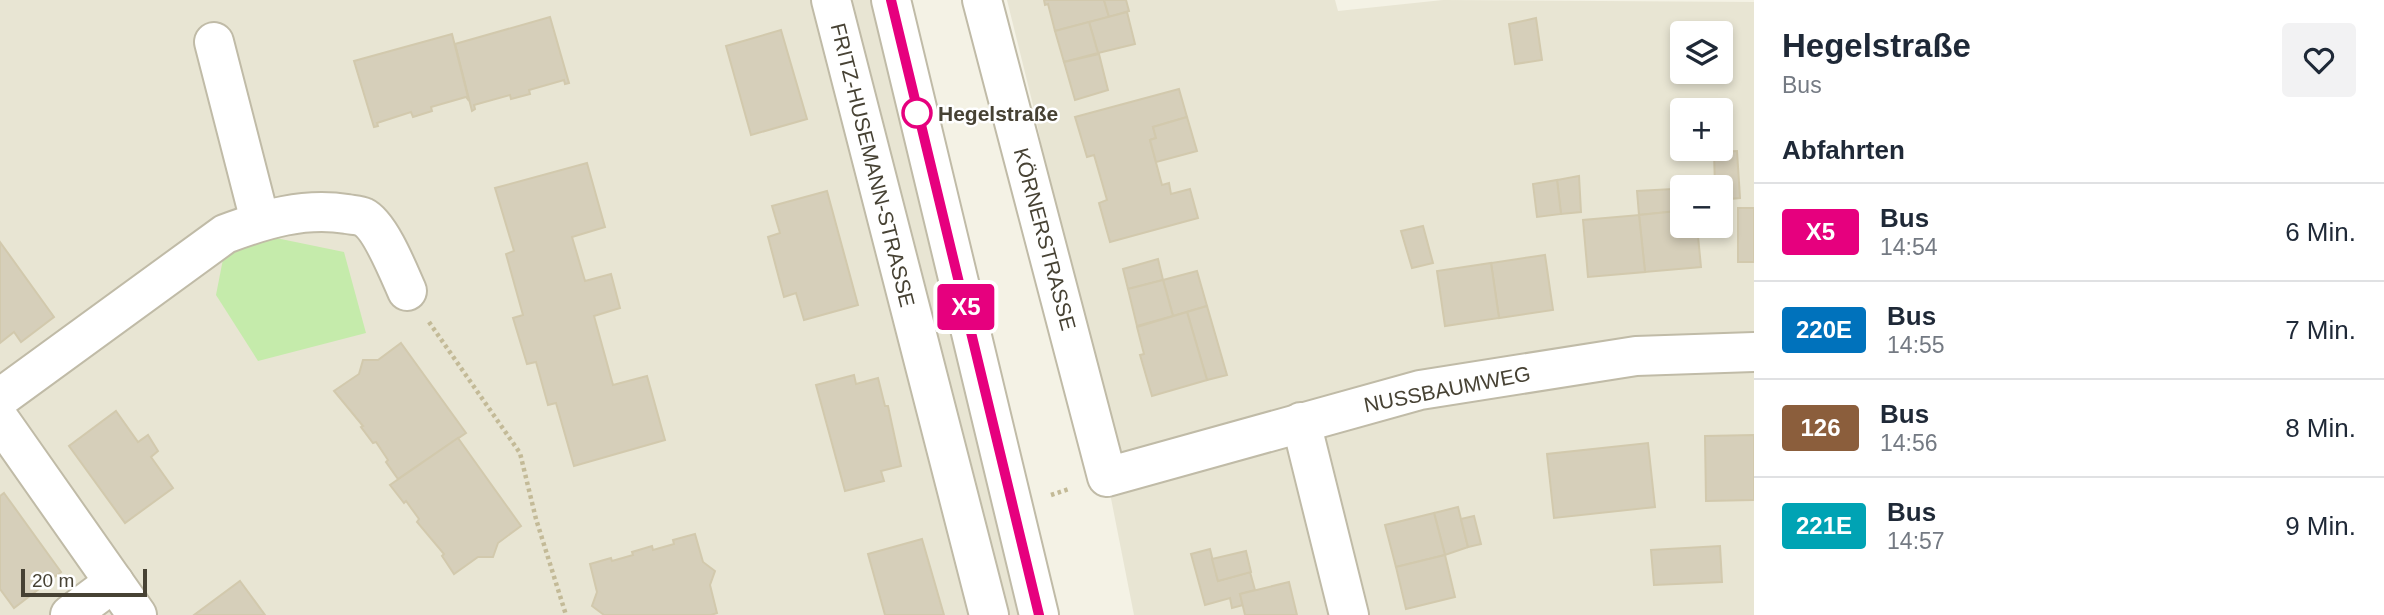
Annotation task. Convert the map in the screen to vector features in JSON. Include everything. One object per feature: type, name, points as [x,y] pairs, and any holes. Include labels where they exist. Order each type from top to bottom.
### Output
[{"type":"street","name":"FRITZ-HUSEMANN-STRASSE","points":[[831,0],[989,615]]},
{"type":"street","points":[[891,0],[1039,615]]},
{"type":"street","name":"KÖRNERSTRASSE","points":[[982,0],[1107,477]]},
{"type":"street","points":[[214,42],[260,221]]},
{"type":"street","points":[[0,398],[225,234],[260,221],[296,213],[330,211],[364,217],[381,236],[407,291]]},
{"type":"street","name":"NUSSBAUMWEG","points":[[1107,477],[1420,390],[1623,358],[1754,352]]},
{"type":"street","points":[[0,420],[137,615]]},
{"type":"street","points":[[1301,422],[1349,615]]},
{"type":"street","points":[[70,615],[114,582]]},
{"type":"path","points":[[407,291],[520,453],[536,519],[566,615]]},
{"type":"shaded area","points":[[0,0],[883,0],[1033,615],[0,615]]},
{"type":"shaded area","points":[[1007,0],[1335,0],[1338,11],[1443,0],[1754,2],[1754,615],[1134,615],[1035,113]]},
{"type":"green space","points":[[276,238],[344,252],[366,333],[258,361],[216,295],[224,254]]},
{"type":"building","points":[[1044,0],[1104,0],[1109,17],[1055,31],[1048,4],[1045,5]]},
{"type":"building","points":[[1104,0],[1126,0],[1129,11],[1109,17]]},
{"type":"building","points":[[1127,12],[1135,44],[1098,53],[1089,22]]},
{"type":"building","points":[[550,17],[569,83],[565,84],[564,80],[529,90],[530,94],[511,99],[510,95],[474,105],[475,109],[472,111],[455,44]]},
{"type":"building","points":[[1536,18],[1542,60],[1515,64],[1509,24]]},
{"type":"building","points":[[1089,22],[1098,53],[1064,62],[1055,31]]},
{"type":"building","points":[[781,30],[807,119],[751,135],[726,46]]},
{"type":"building","points":[[452,34],[469,101],[466,97],[431,107],[432,111],[413,117],[411,112],[377,123],[378,126],[374,127],[354,61]]},
{"type":"building","points":[[1099,54],[1108,90],[1075,100],[1064,62]]},
{"type":"building","points":[[1179,89],[1187,117],[1153,127],[1156,138],[1150,140],[1162,185],[1169,183],[1171,194],[1190,189],[1198,218],[1110,242],[1099,203],[1107,200],[1094,155],[1087,157],[1075,117]]},
{"type":"building","points":[[1187,117],[1197,151],[1156,162],[1150,140],[1156,138],[1153,127]]},
{"type":"building","points":[[1733,151],[1737,151],[1740,198],[1733,199],[1733,175],[1715,175],[1714,161],[1733,161]]},
{"type":"building","points":[[587,163],[605,227],[572,237],[585,281],[611,274],[620,308],[594,316],[613,385],[647,376],[665,440],[574,466],[556,403],[548,405],[536,362],[527,364],[513,318],[523,315],[506,254],[514,251],[495,188]]},
{"type":"building","points":[[1579,176],[1581,212],[1561,214],[1557,180]]},
{"type":"building","points":[[1557,180],[1561,214],[1537,217],[1533,184]]},
{"type":"building","points":[[1670,189],[1670,212],[1639,215],[1637,191]]},
{"type":"building","points":[[827,191],[858,305],[804,320],[796,293],[784,297],[768,237],[780,233],[772,206]]},
{"type":"building","points":[[1738,208],[1754,208],[1754,262],[1738,262]]},
{"type":"building","points":[[1670,212],[1670,238],[1698,238],[1701,267],[1645,272],[1639,215]]},
{"type":"building","points":[[1639,215],[1645,272],[1588,277],[1583,220]]},
{"type":"building","points":[[1423,226],[1433,263],[1412,268],[1401,231]]},
{"type":"building","points":[[0,242],[54,317],[21,342],[14,332],[0,343]]},
{"type":"building","points":[[1545,255],[1553,310],[1499,318],[1491,263]]},
{"type":"building","points":[[1158,259],[1163,280],[1128,289],[1123,269]]},
{"type":"building","points":[[1491,263],[1499,318],[1445,326],[1437,271]]},
{"type":"building","points":[[1197,271],[1207,306],[1173,316],[1163,280]]},
{"type":"building","points":[[1163,280],[1173,316],[1137,326],[1128,289]]},
{"type":"building","points":[[1207,306],[1227,375],[1207,380],[1187,312]]},
{"type":"building","points":[[1187,312],[1207,380],[1152,396],[1140,355],[1144,354],[1137,327]]},
{"type":"building","points":[[401,343],[466,433],[398,479],[376,442],[373,443],[361,427],[363,426],[334,391],[359,374],[363,360],[378,360]]},
{"type":"building","points":[[854,375],[856,384],[878,378],[885,406],[888,406],[901,466],[881,471],[884,481],[845,491],[816,385]]},
{"type":"building","points":[[116,411],[138,442],[148,435],[158,451],[151,457],[173,488],[125,523],[69,446]]},
{"type":"building","points":[[1754,435],[1754,500],[1706,501],[1705,436]]},
{"type":"building","points":[[458,438],[521,526],[498,543],[493,557],[478,557],[454,574],[442,556],[444,554],[417,522],[419,519],[390,485]]},
{"type":"building","points":[[1648,443],[1655,507],[1554,518],[1547,454]]},
{"type":"building","points":[[4,493],[61,572],[14,608],[0,589],[0,496]]},
{"type":"building","points":[[1458,507],[1468,547],[1445,555],[1434,513]]},
{"type":"building","points":[[1434,513],[1445,555],[1396,567],[1385,525]]},
{"type":"building","points":[[1474,516],[1481,544],[1468,547],[1461,519]]},
{"type":"building","points":[[695,534],[703,562],[715,571],[710,585],[717,613],[604,615],[592,606],[597,592],[590,564],[633,555],[632,552],[652,546],[653,550],[674,544],[673,540]]},
{"type":"building","points":[[922,539],[944,615],[885,615],[868,554]]},
{"type":"building","points":[[1720,546],[1722,582],[1654,585],[1651,550]]},
{"type":"building","points":[[1210,549],[1218,581],[1250,572],[1255,590],[1240,594],[1243,605],[1232,608],[1230,598],[1205,605],[1191,554]]},
{"type":"building","points":[[1246,551],[1251,572],[1218,581],[1212,559]]},
{"type":"building","points":[[1445,555],[1455,597],[1406,609],[1396,567]]},
{"type":"building","points":[[240,581],[265,615],[194,615]]},
{"type":"building","points":[[1289,582],[1297,615],[1245,615],[1240,594]]},
{"type":"bus line","name":"X5","points":[[891,0],[1039,615]]},
{"type":"place","name":"Hegelstraße","points":[[917,113]]}]
